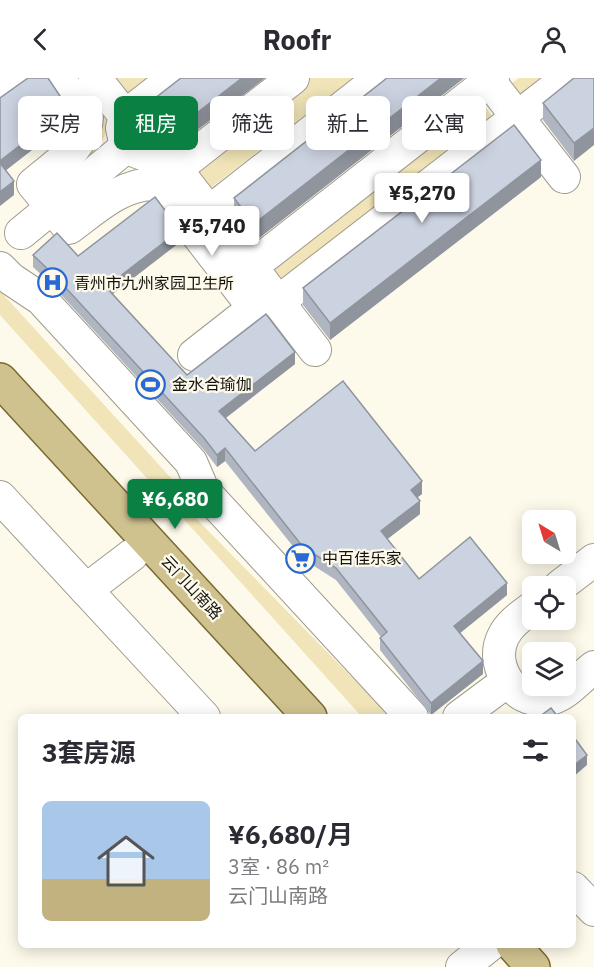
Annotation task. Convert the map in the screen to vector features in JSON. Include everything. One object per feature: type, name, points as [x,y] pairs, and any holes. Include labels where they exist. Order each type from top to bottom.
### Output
[{"type":"main road","name":"云门山南路","points":[[0,380],[307,714]]},
{"type":"main road","points":[[516,948],[533,967]]},
{"type":"street","points":[[0,91],[17,78]]},
{"type":"street","points":[[58,78],[87,117],[86,134],[73,149],[33,184],[69,228],[114,195],[139,184],[154,184],[166,194],[254,308],[194,355]]},
{"type":"street","points":[[95,78],[114,103]]},
{"type":"street","points":[[151,96],[174,78]]},
{"type":"street","points":[[176,169],[293,78]]},
{"type":"street","points":[[209,212],[380,78]]},
{"type":"street","points":[[278,302],[568,78]]},
{"type":"street","points":[[251,267],[490,79],[564,177]]},
{"type":"street","points":[[122,150],[52,208],[8,249],[11,279],[42,299],[191,462],[202,490],[409,714]]},
{"type":"street","points":[[132,150],[164,160],[176,169],[315,350]]},
{"type":"street","points":[[0,497],[201,714]]},
{"type":"street","points":[[87,590],[132,555]]},
{"type":"street","points":[[573,576],[594,560]]},
{"type":"street","points":[[522,616],[510,625],[502,639],[499,658],[506,682],[523,695],[539,701],[555,698],[594,667]]},
{"type":"street","points":[[463,714],[506,682]]},
{"type":"street","points":[[576,891],[594,910]]},
{"type":"street","points":[[462,967],[486,948]]},
{"type":"shaded area","points":[[71,78],[79,78],[93,96],[82,96]]},
{"type":"shaded area","points":[[110,78],[148,78],[124,96]]},
{"type":"shaded area","points":[[309,78],[353,78],[330,96],[306,96],[306,114],[294,124],[294,96],[286,96]]},
{"type":"shaded area","points":[[519,78],[551,78],[520,102],[508,86]]},
{"type":"shaded area","points":[[486,108],[497,122],[486,131]]},
{"type":"shaded area","points":[[102,110],[107,123],[102,140]]},
{"type":"shaded area","points":[[88,150],[96,150],[81,168],[78,163]]},
{"type":"shaded area","points":[[216,150],[260,150],[208,190],[192,169]]},
{"type":"shaded area","points":[[424,150],[461,150],[285,286],[271,268]]},
{"type":"shaded area","points":[[0,291],[182,490],[177,499],[386,714],[359,714],[0,315]]},
{"type":"building","points":[[28,78],[48,78],[60,96],[18,96],[18,147],[0,161],[0,98]]},
{"type":"building","points":[[181,78],[242,78],[219,96],[210,96],[210,103],[198,112],[198,96],[158,96]]},
{"type":"building","points":[[387,78],[441,78],[418,96],[402,96],[402,108],[390,118],[390,96],[364,96]]},
{"type":"building","points":[[574,78],[594,78],[594,128],[574,143],[543,103]]},
{"type":"building","points":[[514,125],[541,160],[330,323],[303,288],[482,150],[486,150],[486,147]]},
{"type":"building","points":[[306,142],[306,150],[349,150],[254,224],[234,198]]},
{"type":"building","points":[[0,163],[14,181],[0,192]]},
{"type":"building","points":[[155,197],[180,230],[106,287],[187,375],[266,314],[295,352],[219,411],[255,451],[343,381],[422,481],[411,490],[420,501],[381,531],[419,579],[470,537],[507,583],[454,626],[483,661],[431,703],[380,638],[387,632],[336,568],[303,547],[225,448],[217,455],[204,438],[33,255],[57,233],[78,256]]},
{"type":"building","points":[[551,708],[556,714],[543,714]]},
{"type":"building","points":[[576,740],[587,755],[576,764]]},
{"type":"place","name":"青州市九州家园卫生所","points":[[53,283]]},
{"type":"place","name":"金水合瑜伽","points":[[151,384]]},
{"type":"place","name":"中百佳乐家","points":[[301,558]]}]
